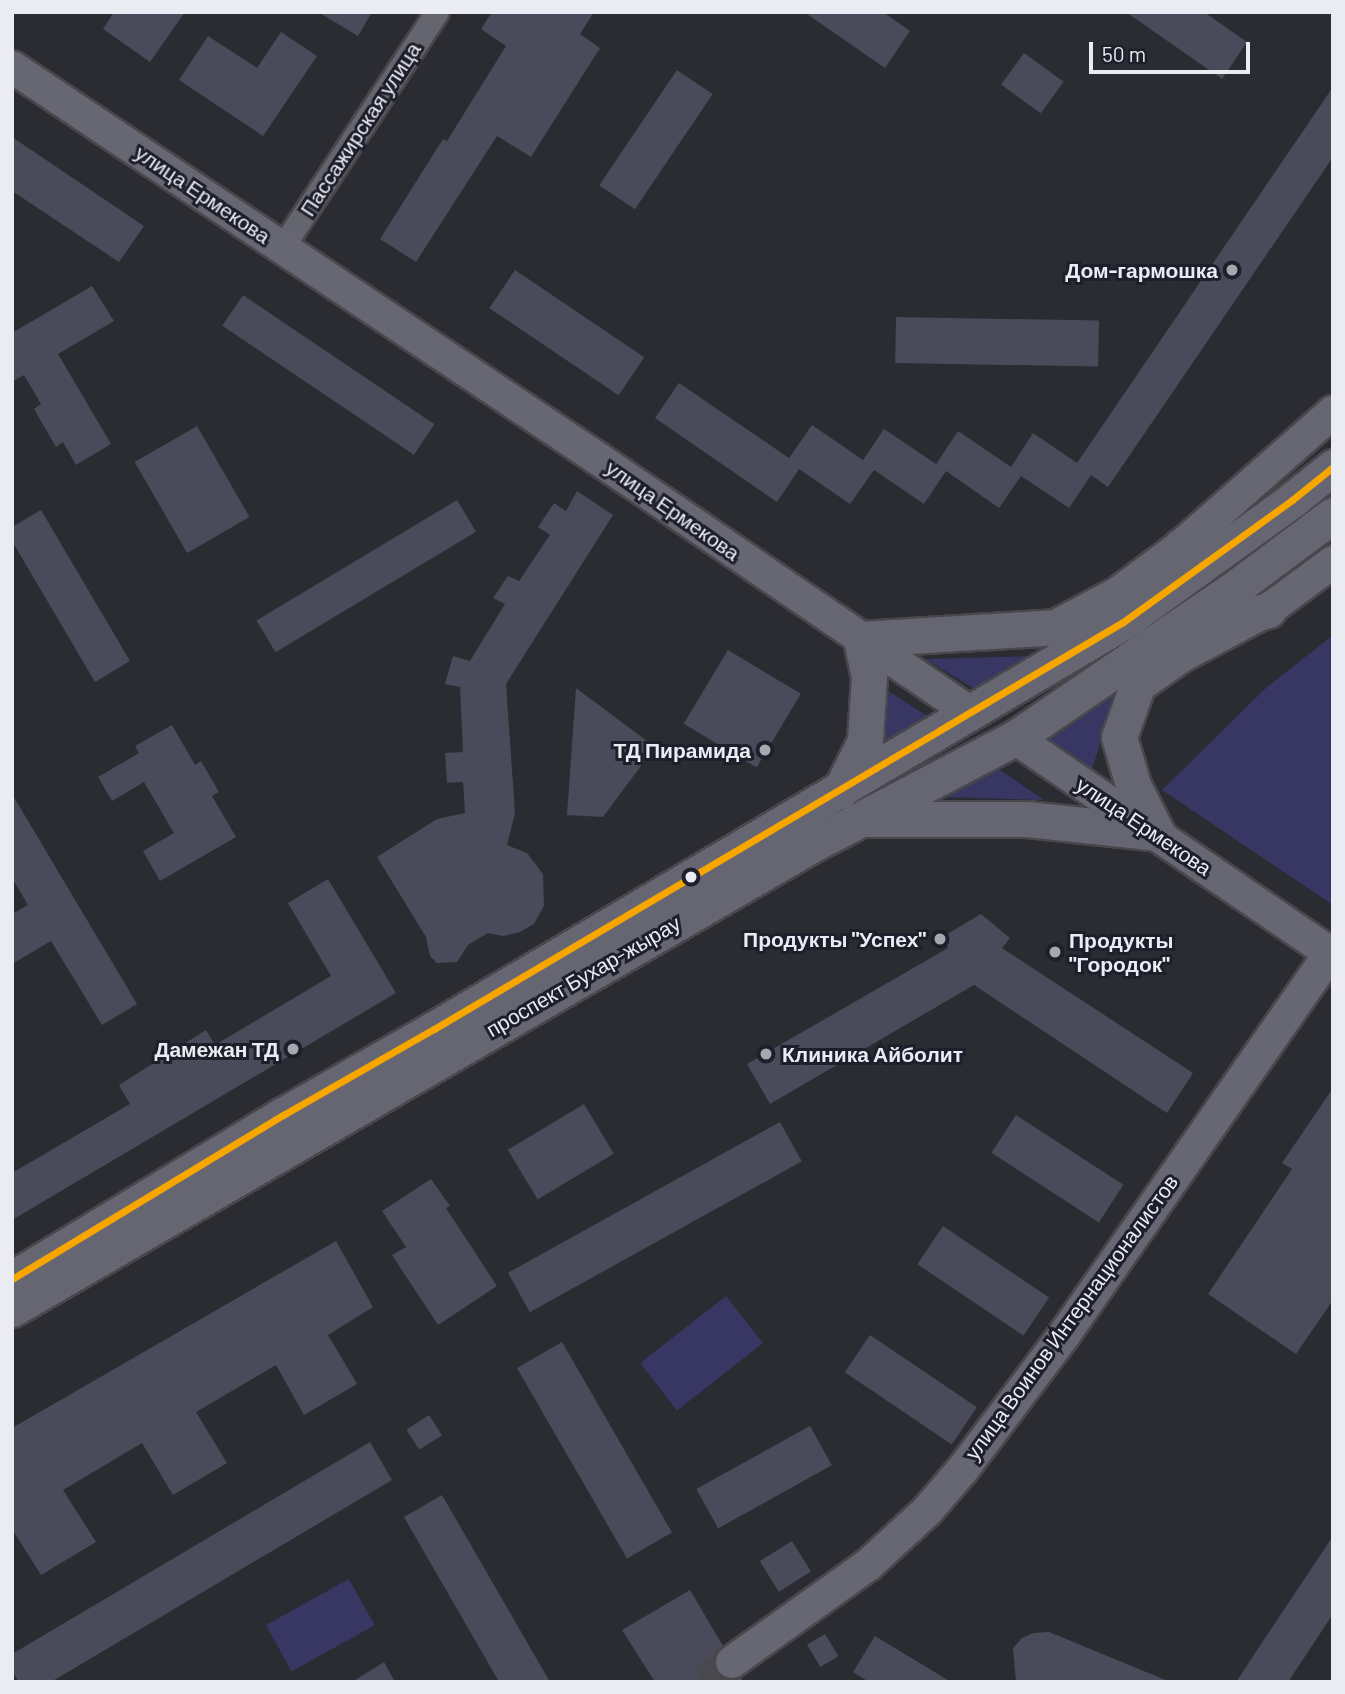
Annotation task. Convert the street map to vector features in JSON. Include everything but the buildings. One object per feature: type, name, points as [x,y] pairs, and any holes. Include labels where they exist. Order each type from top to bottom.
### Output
[{"type":"main road","name":"улица Ермекова","points":[[12,67],[283,246],[972,713],[1157,833],[1331,954]]},
{"type":"main road","points":[[1056,626],[1190,555],[1333,412]]},
{"type":"main road","name":"проспект Бухар-жырау","points":[[12,1279],[290,1128],[848,805],[972,713],[1123,622],[1190,555],[1292,500],[1333,467]]},
{"type":"main road","name":"проспект Бухар-жырау","points":[[848,805],[1014,738],[1239,584],[1333,514]]},
{"type":"main road","points":[[1135,689],[1182,656],[1268,610],[1333,562]]},
{"type":"main road","points":[[1157,833],[1133,785],[1119,737],[1152,644],[1268,610]]},
{"type":"main road","points":[[1123,622],[862,639],[869,677],[864,741],[848,805],[1157,833]]},
{"type":"main road","name":"улица Воинов Интернационалистов","points":[[732,1662],[868,1565],[926,1511],[963,1469],[1064,1335],[1331,954]]},
{"type":"main road","name":"проспект Бухар-жырау","points":[[12,1309],[290,1128]]},
{"type":"street","name":"Пассажирская улица","points":[[283,246],[437,12]]},
{"type":"shaded area","points":[[1333,635],[1333,905],[1162,790],[1267,687]]},
{"type":"shaded area","points":[[1032,656],[978,691],[925,659]]},
{"type":"shaded area","points":[[1117,686],[1092,770],[1041,737]]},
{"type":"shaded area","points":[[882,687],[932,719],[872,753]]},
{"type":"shaded area","points":[[993,765],[1044,800],[939,797]]},
{"type":"shaded area","points":[[726,1296],[763,1343],[677,1410],[640,1363]]},
{"type":"shaded area","points":[[349,1579],[375,1625],[292,1671],[266,1625]]},
{"type":"tunnel","points":[[703,1682],[732,1662]]},
{"type":"transit line","points":[[12,1279],[283,1115],[434,1029],[1123,622],[1292,500],[1333,467]]},
{"type":"place","name":"Дом-гармошка","points":[[1232,270]]},
{"type":"place","name":"ТД Пирамида","points":[[765,750]]},
{"type":"place","name":"Продукты \"Успех\"","points":[[940,939]]},
{"type":"place","name":"Продукты \"Городок\"","points":[[1055,952]]},
{"type":"place","name":"Дамежан ТД","points":[[293,1049]]},
{"type":"place","name":"Клиника Айболит","points":[[766,1054]]}]
